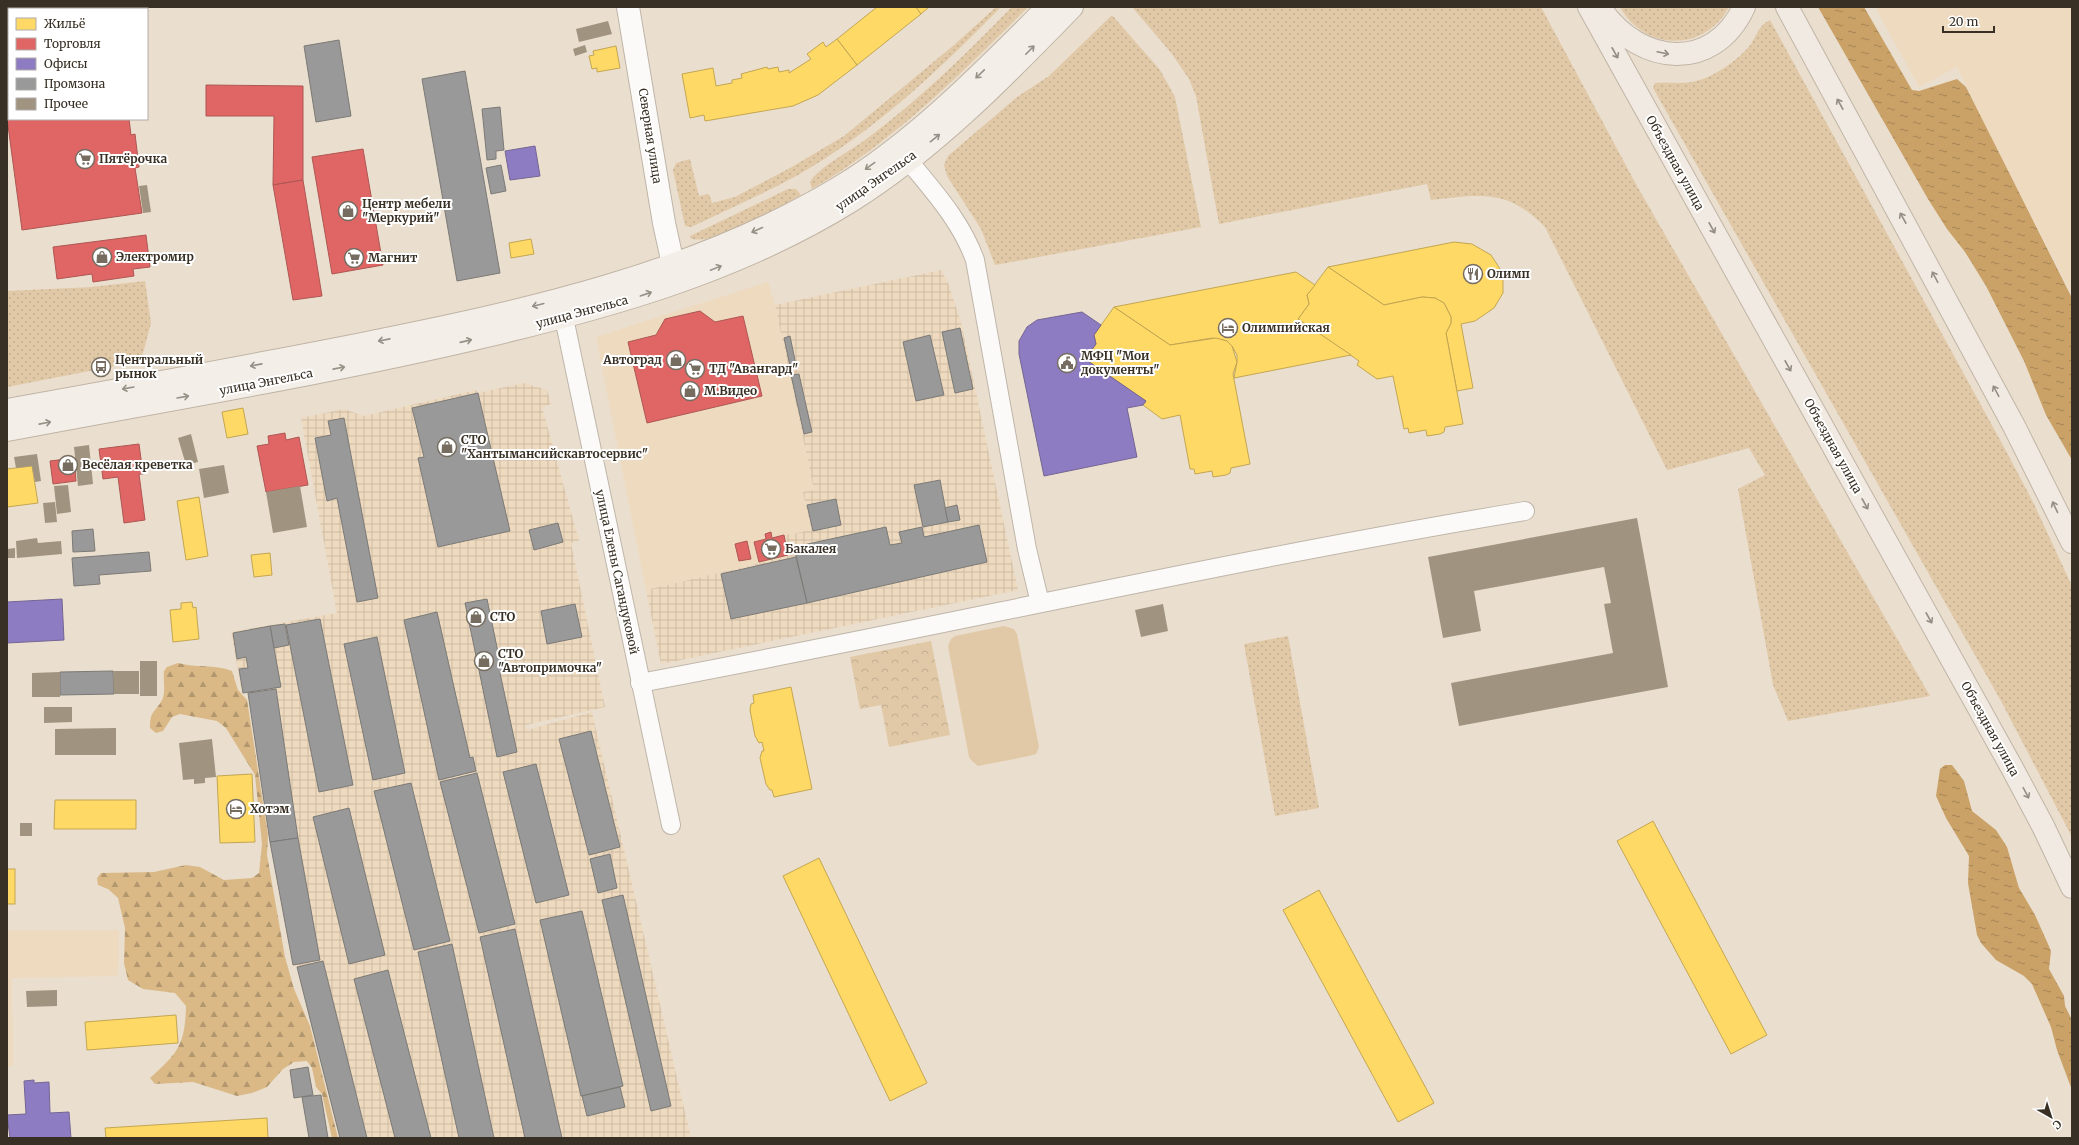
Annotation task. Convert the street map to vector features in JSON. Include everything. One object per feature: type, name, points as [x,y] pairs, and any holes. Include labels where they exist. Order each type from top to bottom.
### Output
[{"type":"highway","name":"Объездная улица","points":[[1589,7],[2011,766],[2072,887]]},
{"type":"highway","points":[[1599,7],[1622,34],[1633,43],[1667,55],[1688,54],[1706,48],[1721,37],[1735,23],[1744,7]]},
{"type":"highway","points":[[1787,7],[2010,419],[2072,542]]},
{"type":"main road","name":"улица Энгельса","points":[[7,430],[410,344],[561,309],[605,297],[676,273],[740,258],[789,236],[852,200],[902,153],[970,83],[1048,7]]},
{"type":"main road","name":"улица Энгельса","points":[[902,153],[983,95],[1072,7]]},
{"type":"main road","name":"улица Энгельса","points":[[7,410],[410,344]]},
{"type":"street","name":"Северная улица","points":[[628,7],[665,229],[676,273]]},
{"type":"street","points":[[902,153],[952,213],[966,237],[975,260],[1027,549],[1040,602]]},
{"type":"street","name":"улица Елены Сагандуковой","points":[[561,309],[671,825]]},
{"type":"street","points":[[640,683],[1384,534],[1525,511]]},
{"type":"shaded area","points":[[7,7],[36,7],[8,8],[7,84]]},
{"type":"shaded area","points":[[1875,7],[2072,7],[2072,295],[1957,67],[1919,87]]},
{"type":"shaded area","points":[[941,270],[948,283],[961,322],[1018,590],[661,664],[646,590],[790,556],[786,535],[811,530],[803,492],[814,490],[775,305]]},
{"type":"shaded area","points":[[768,282],[775,305],[814,490],[803,493],[811,530],[790,556],[646,590],[596,337]]},
{"type":"shaded area","points":[[524,383],[547,390],[551,404],[542,407],[579,541],[571,543],[605,707],[526,725],[527,730],[592,712],[691,1138],[340,1138],[298,968],[293,965],[270,842],[262,762],[248,693],[242,693],[231,632],[337,613],[301,418],[344,409],[364,416],[476,390],[478,393]]},
{"type":"shaded area","points":[[7,930],[119,930],[118,976],[12,978],[13,1066],[7,1066]]},
{"type":"green space","points":[[996,7],[1001,7],[954,54],[905,98],[853,139],[826,158],[785,182],[691,227],[685,226],[673,170],[676,163],[690,159],[699,196],[709,194],[712,203],[735,197],[790,168],[844,136],[954,45]]},
{"type":"green space","points":[[1012,7],[1028,7],[978,57],[899,128],[871,150],[812,189],[810,182],[813,177],[885,125],[923,93],[960,59]]},
{"type":"green space","points":[[1132,7],[1541,7],[1637,186],[1930,696],[1788,721],[1773,685],[1738,489],[1765,475],[1749,448],[1667,470],[1545,227],[1531,214],[1505,200],[1479,196],[1431,200],[1427,184],[1219,224],[1196,96],[1189,79],[1172,54]]},
{"type":"green space","points":[[1620,7],[1729,7],[1718,22],[1705,32],[1691,39],[1675,41],[1659,39],[1644,32],[1631,22]]},
{"type":"green space","points":[[1112,15],[1160,70],[1175,97],[1201,227],[995,265],[981,229],[947,176],[944,165],[948,156],[1017,97],[1049,76]]},
{"type":"green space","points":[[1770,20],[2005,449],[2034,504],[2072,586],[2072,837],[2001,701],[1653,88],[1655,83],[1683,83],[1700,80],[1725,68],[1746,50],[1761,27]]},
{"type":"green space","points":[[788,189],[796,189],[801,195],[763,217],[730,232],[701,240],[690,238],[690,236]]},
{"type":"green space","points":[[145,281],[151,323],[141,361],[7,387],[7,291],[92,287]]},
{"type":"green space","points":[[1004,626],[1014,629],[1017,634],[1039,747],[1036,754],[978,766],[969,757],[948,646],[951,639],[955,636]]},
{"type":"green space","points":[[1288,636],[1319,808],[1275,816],[1244,644]]},
{"type":"green space","points":[[931,641],[950,735],[889,747],[881,705],[860,709],[850,657]]},
{"type":"green space","points":[[178,663],[232,671],[238,690],[247,700],[268,835],[267,855],[285,957],[294,989],[310,1026],[338,1138],[332,1138],[322,1094],[316,1087],[312,1068],[307,1061],[294,1062],[283,1069],[267,1087],[252,1093],[237,1096],[193,1082],[155,1084],[150,1078],[173,1055],[182,1039],[186,1006],[175,993],[143,989],[128,980],[124,963],[125,928],[118,898],[108,889],[98,885],[97,878],[101,873],[154,872],[186,865],[200,867],[224,880],[252,878],[259,873],[262,844],[255,775],[226,728],[217,721],[180,714],[172,717],[163,731],[156,733],[150,728],[153,712],[163,697],[164,671],[167,667]]},
{"type":"water","points":[[1818,7],[1864,7],[1912,90],[1919,91],[1957,79],[1966,87],[2072,298],[2072,460],[2046,415],[2024,361],[1986,286],[1965,252],[1947,229],[1928,199]]},
{"type":"water","points":[[1945,765],[1952,765],[1964,781],[1972,811],[1996,830],[2007,847],[2019,888],[2035,915],[2051,951],[2049,969],[2064,996],[2065,1006],[2072,1020],[2072,1090],[2057,1050],[2051,1027],[2032,984],[2024,976],[1996,960],[1981,943],[1977,935],[1968,883],[1969,856],[1946,818],[1936,796],[1940,769]]},
{"type":"building: Жильё","points":[[877,7],[916,7],[921,14],[857,65],[837,39]]},
{"type":"building: Жильё","points":[[916,7],[929,7],[921,14]]},
{"type":"building: Жильё","points":[[837,39],[857,65],[818,95],[793,106],[705,121],[704,115],[690,118],[682,74],[713,68],[716,86],[732,83],[732,80],[742,78],[741,74],[767,67],[768,69],[778,67],[779,72],[789,70],[789,73],[811,59],[807,54],[823,42],[826,47]]},
{"type":"building: Жильё","points":[[616,46],[620,68],[597,72],[597,68],[592,69],[589,56],[594,55],[593,51]]},
{"type":"building: Жильё","points":[[531,239],[534,254],[511,258],[509,243]]},
{"type":"building: Жильё","points":[[1454,242],[1472,244],[1491,255],[1502,272],[1503,282],[1503,293],[1494,308],[1475,321],[1461,324],[1473,388],[1457,391],[1446,333],[1451,323],[1451,317],[1444,303],[1435,298],[1422,297],[1384,305],[1328,267]]},
{"type":"building: Жильё","points":[[1328,267],[1384,305],[1422,297],[1435,298],[1444,303],[1451,317],[1451,323],[1446,333],[1463,424],[1445,427],[1444,432],[1440,434],[1427,436],[1426,430],[1409,433],[1408,428],[1404,429],[1393,376],[1377,379],[1357,365],[1359,361],[1298,319],[1309,304],[1307,295]]},
{"type":"building: Жильё","name":"Олимпийская","points":[[1296,272],[1315,285],[1307,295],[1309,304],[1298,319],[1351,355],[1234,378],[1237,355],[1227,341],[1212,338],[1170,345],[1114,307]]},
{"type":"building: Жильё","points":[[1114,307],[1170,345],[1216,338],[1227,341],[1232,346],[1237,362],[1233,374],[1250,464],[1231,468],[1230,473],[1226,475],[1213,477],[1212,471],[1195,474],[1194,469],[1190,469],[1180,415],[1162,419],[1143,405],[1146,401],[1085,359],[1096,344],[1094,335]]},
{"type":"building: Жильё","points":[[243,408],[248,434],[227,438],[222,412]]},
{"type":"building: Жильё","points":[[32,466],[38,503],[7,507],[7,469]]},
{"type":"building: Жильё","points":[[199,497],[208,556],[186,560],[177,501]]},
{"type":"building: Жильё","points":[[270,553],[272,575],[254,577],[251,555]]},
{"type":"building: Жильё","points":[[192,602],[193,608],[196,607],[199,639],[173,642],[170,610],[181,609],[181,603]]},
{"type":"building: Жильё","points":[[791,687],[812,789],[774,797],[772,790],[770,790],[766,784],[760,758],[762,751],[764,751],[762,742],[759,743],[755,736],[750,710],[751,704],[754,703],[753,695]]},
{"type":"building: Жильё","name":"Хотэм","points":[[252,774],[255,842],[220,843],[217,776]]},
{"type":"building: Жильё","points":[[55,800],[136,800],[136,829],[54,829]]},
{"type":"building: Жильё","points":[[1653,821],[1767,1035],[1731,1054],[1617,841]]},
{"type":"building: Жильё","points":[[819,858],[927,1083],[890,1101],[783,876]]},
{"type":"building: Жильё","points":[[7,869],[15,869],[15,904],[7,904]]},
{"type":"building: Жильё","points":[[1319,890],[1434,1103],[1398,1122],[1283,910]]},
{"type":"building: Жильё","points":[[176,1015],[178,1043],[87,1050],[85,1022]]},
{"type":"building: Жильё","points":[[267,1118],[268,1138],[106,1138],[105,1128]]},
{"type":"building: Торговля","points":[[206,85],[303,86],[303,180],[273,185],[274,116],[206,116]]},
{"type":"building: Торговля","points":[[7,108],[8,120],[129,120],[131,135],[135,134],[139,167],[135,168],[142,213],[22,230],[7,118]]},
{"type":"building: Торговля","name":"Центр мебели \"Меркурий\"","points":[[363,149],[383,265],[332,274],[312,157]]},
{"type":"building: Торговля","points":[[303,180],[322,296],[293,300],[273,185]]},
{"type":"building: Торговля","name":"Электромир","points":[[146,235],[150,267],[133,269],[134,276],[93,282],[92,274],[57,279],[53,247]]},
{"type":"building: Торговля","name":"ТД \"Авангард\"","points":[[700,311],[715,322],[743,316],[762,396],[647,423],[628,342],[656,335],[665,319]]},
{"type":"building: Торговля","points":[[285,433],[286,440],[299,437],[308,485],[266,492],[257,446],[269,444],[268,436]]},
{"type":"building: Торговля","points":[[139,444],[143,474],[139,474],[145,520],[124,523],[118,477],[103,479],[99,449]]},
{"type":"building: Торговля","points":[[74,458],[76,481],[53,484],[50,461]]},
{"type":"building: Торговля","name":"Бакалея","points":[[771,532],[772,538],[784,535],[788,555],[759,562],[754,542],[766,539],[765,534]]},
{"type":"building: Торговля","points":[[747,541],[751,559],[739,561],[735,544]]},
{"type":"building: Офисы","points":[[535,146],[540,176],[510,180],[505,151]]},
{"type":"building: Офисы","points":[[1082,312],[1101,325],[1094,335],[1096,344],[1085,359],[1146,401],[1143,405],[1127,408],[1137,457],[1044,476],[1019,354],[1019,341],[1027,327],[1037,320]]},
{"type":"building: Офисы","points":[[62,599],[64,640],[7,643],[7,602]]},
{"type":"building: Офисы","points":[[34,1080],[34,1083],[49,1082],[50,1113],[69,1112],[71,1138],[10,1138],[7,1115],[26,1114],[24,1081]]},
{"type":"building: Промзона","points":[[8,7],[26,7],[26,8]]},
{"type":"building: Промзона","points":[[339,40],[351,116],[316,122],[304,46]]},
{"type":"building: Промзона","points":[[465,71],[500,273],[457,281],[422,79]]},
{"type":"building: Промзона","points":[[500,107],[504,150],[496,151],[496,159],[487,160],[482,109]]},
{"type":"building: Промзона","points":[[501,165],[506,191],[491,194],[486,168]]},
{"type":"building: Промзона","points":[[960,328],[973,389],[955,393],[942,332]]},
{"type":"building: Промзона","points":[[930,335],[944,395],[916,401],[903,342]]},
{"type":"building: Промзона","points":[[790,336],[796,365],[790,366],[784,338]]},
{"type":"building: Промзона","points":[[799,374],[812,432],[804,434],[791,375]]},
{"type":"building: Промзона","points":[[478,393],[510,531],[438,547],[418,458],[424,457],[412,408]]},
{"type":"building: Промзона","points":[[344,418],[378,598],[357,602],[337,498],[327,501],[315,438],[331,435],[328,421]]},
{"type":"building: Промзона","points":[[940,480],[948,522],[923,527],[914,485]]},
{"type":"building: Промзона","points":[[836,499],[841,525],[813,531],[807,505]]},
{"type":"building: Промзона","points":[[957,505],[960,520],[948,522],[945,508]]},
{"type":"building: Промзона","points":[[558,523],[563,542],[534,550],[529,530]]},
{"type":"building: Промзона","points":[[979,525],[987,562],[807,603],[794,547],[886,527],[890,545],[902,543],[899,532],[922,527],[924,537]]},
{"type":"building: Промзона","points":[[93,529],[95,551],[73,552],[72,531]]},
{"type":"building: Промзона","points":[[149,552],[151,571],[99,575],[100,584],[74,586],[72,558]]},
{"type":"building: Промзона","points":[[796,557],[807,603],[731,619],[721,574]]},
{"type":"building: Промзона","points":[[487,599],[499,657],[504,656],[507,671],[500,673],[517,752],[497,757],[465,603]]},
{"type":"building: Промзона","points":[[575,604],[582,637],[547,644],[541,611]]},
{"type":"building: Промзона","points":[[437,612],[470,758],[473,757],[476,771],[439,780],[404,620]]},
{"type":"building: Промзона","points":[[320,619],[353,785],[319,792],[286,625]]},
{"type":"building: Промзона","points":[[285,624],[289,645],[274,648],[270,626]]},
{"type":"building: Промзона","points":[[270,626],[281,687],[243,693],[239,669],[248,668],[246,657],[237,659],[233,633]]},
{"type":"building: Промзона","points":[[377,637],[405,773],[373,780],[344,644]]},
{"type":"building: Промзона","points":[[113,671],[114,694],[60,695],[60,672]]},
{"type":"building: Промзона","points":[[276,689],[298,838],[270,842],[248,693]]},
{"type":"building: Промзона","points":[[591,731],[620,847],[589,855],[559,739]]},
{"type":"building: Промзона","points":[[536,764],[569,895],[536,903],[503,772]]},
{"type":"building: Промзона","points":[[477,773],[515,924],[479,933],[440,782]]},
{"type":"building: Промзона","points":[[411,783],[450,941],[414,950],[374,791]]},
{"type":"building: Промзона","points":[[349,808],[385,955],[349,964],[313,817]]},
{"type":"building: Промзона","points":[[298,838],[320,960],[293,965],[270,842]]},
{"type":"building: Промзона","points":[[610,854],[617,888],[598,893],[590,859]]},
{"type":"building: Промзона","points":[[623,895],[671,1106],[651,1111],[602,900]]},
{"type":"building: Промзона","points":[[582,911],[623,1086],[581,1096],[540,920]]},
{"type":"building: Промзона","points":[[515,929],[562,1138],[525,1138],[480,937]]},
{"type":"building: Промзона","points":[[452,944],[494,1138],[459,1138],[418,952]]},
{"type":"building: Промзона","points":[[323,961],[367,1138],[340,1138],[297,967]]},
{"type":"building: Промзона","points":[[388,970],[431,1138],[395,1138],[354,979]]},
{"type":"building: Промзона","points":[[308,1067],[313,1095],[294,1098],[290,1070]]},
{"type":"building: Промзона","points":[[620,1087],[625,1107],[587,1116],[582,1096]]},
{"type":"building: Промзона","points":[[321,1095],[328,1138],[309,1138],[302,1097]]},
{"type":"building: Прочее","points":[[608,21],[612,34],[579,42],[576,29]]},
{"type":"building: Прочее","points":[[585,45],[587,52],[575,56],[573,49]]},
{"type":"building: Прочее","points":[[147,185],[151,212],[143,213],[139,186]]},
{"type":"building: Прочее","points":[[191,434],[198,462],[186,465],[178,438]]},
{"type":"building: Прочее","points":[[89,445],[93,484],[78,486],[74,447]]},
{"type":"building: Прочее","points":[[37,454],[41,481],[35,482],[32,466],[16,468],[14,457]]},
{"type":"building: Прочее","points":[[224,465],[229,493],[204,498],[199,469]]},
{"type":"building: Прочее","points":[[68,485],[71,512],[57,514],[54,486]]},
{"type":"building: Прочее","points":[[300,486],[307,527],[273,533],[266,492]]},
{"type":"building: Прочее","points":[[55,502],[57,522],[45,523],[43,503]]},
{"type":"building: Прочее","points":[[1637,518],[1668,687],[1459,726],[1451,683],[1613,653],[1604,604],[1611,603],[1604,567],[1474,591],[1481,631],[1443,638],[1428,557]]},
{"type":"building: Прочее","points":[[37,538],[38,543],[61,541],[62,554],[17,558],[16,541]]},
{"type":"building: Прочее","points":[[15,548],[15,558],[7,558],[7,549]]},
{"type":"building: Прочее","points":[[1163,604],[1168,631],[1141,637],[1135,610]]},
{"type":"building: Прочее","points":[[140,661],[157,661],[157,696],[140,696]]},
{"type":"building: Прочее","points":[[113,671],[139,671],[139,694],[114,694]]},
{"type":"building: Прочее","points":[[60,672],[60,697],[32,697],[32,673]]},
{"type":"building: Прочее","points":[[44,707],[72,707],[72,722],[44,723]]},
{"type":"building: Прочее","points":[[116,728],[116,755],[55,755],[55,729]]},
{"type":"building: Прочее","points":[[212,739],[216,777],[205,778],[205,783],[194,784],[194,779],[183,780],[179,743]]},
{"type":"building: Прочее","points":[[20,823],[32,823],[32,836],[20,836]]},
{"type":"building: Прочее","points":[[57,990],[57,1006],[27,1007],[26,991]]},
{"type":"place","name":"Пятёрочка","points":[[85,159]]},
{"type":"place","name":"Центр мебели \"Меркурий\"","points":[[348,211]]},
{"type":"place","name":"Электромир","points":[[102,257]]},
{"type":"place","name":"Магнит","points":[[354,258]]},
{"type":"place","name":"Олимп","points":[[1473,274]]},
{"type":"place","name":"Олимпийская","points":[[1228,328]]},
{"type":"place","name":"Автоград","points":[[676,360]]},
{"type":"place","name":"МФЦ \"Мои документы\"","points":[[1067,363]]},
{"type":"place","name":"Центральный рынок","points":[[101,367]]},
{"type":"place","name":"ТД \"Авангард\"","points":[[695,369]]},
{"type":"place","name":"М.Видео","points":[[690,391]]},
{"type":"place","name":"СТО \"Хантымансийскавтосервис\"","points":[[447,447]]},
{"type":"place","name":"Весёлая креветка","points":[[68,465]]},
{"type":"place","name":"Бакалея","points":[[771,549]]},
{"type":"place","name":"СТО","points":[[476,617]]},
{"type":"place","name":"СТО \"Автопримочка\"","points":[[484,661]]},
{"type":"place","name":"Хотэм","points":[[236,809]]}]
